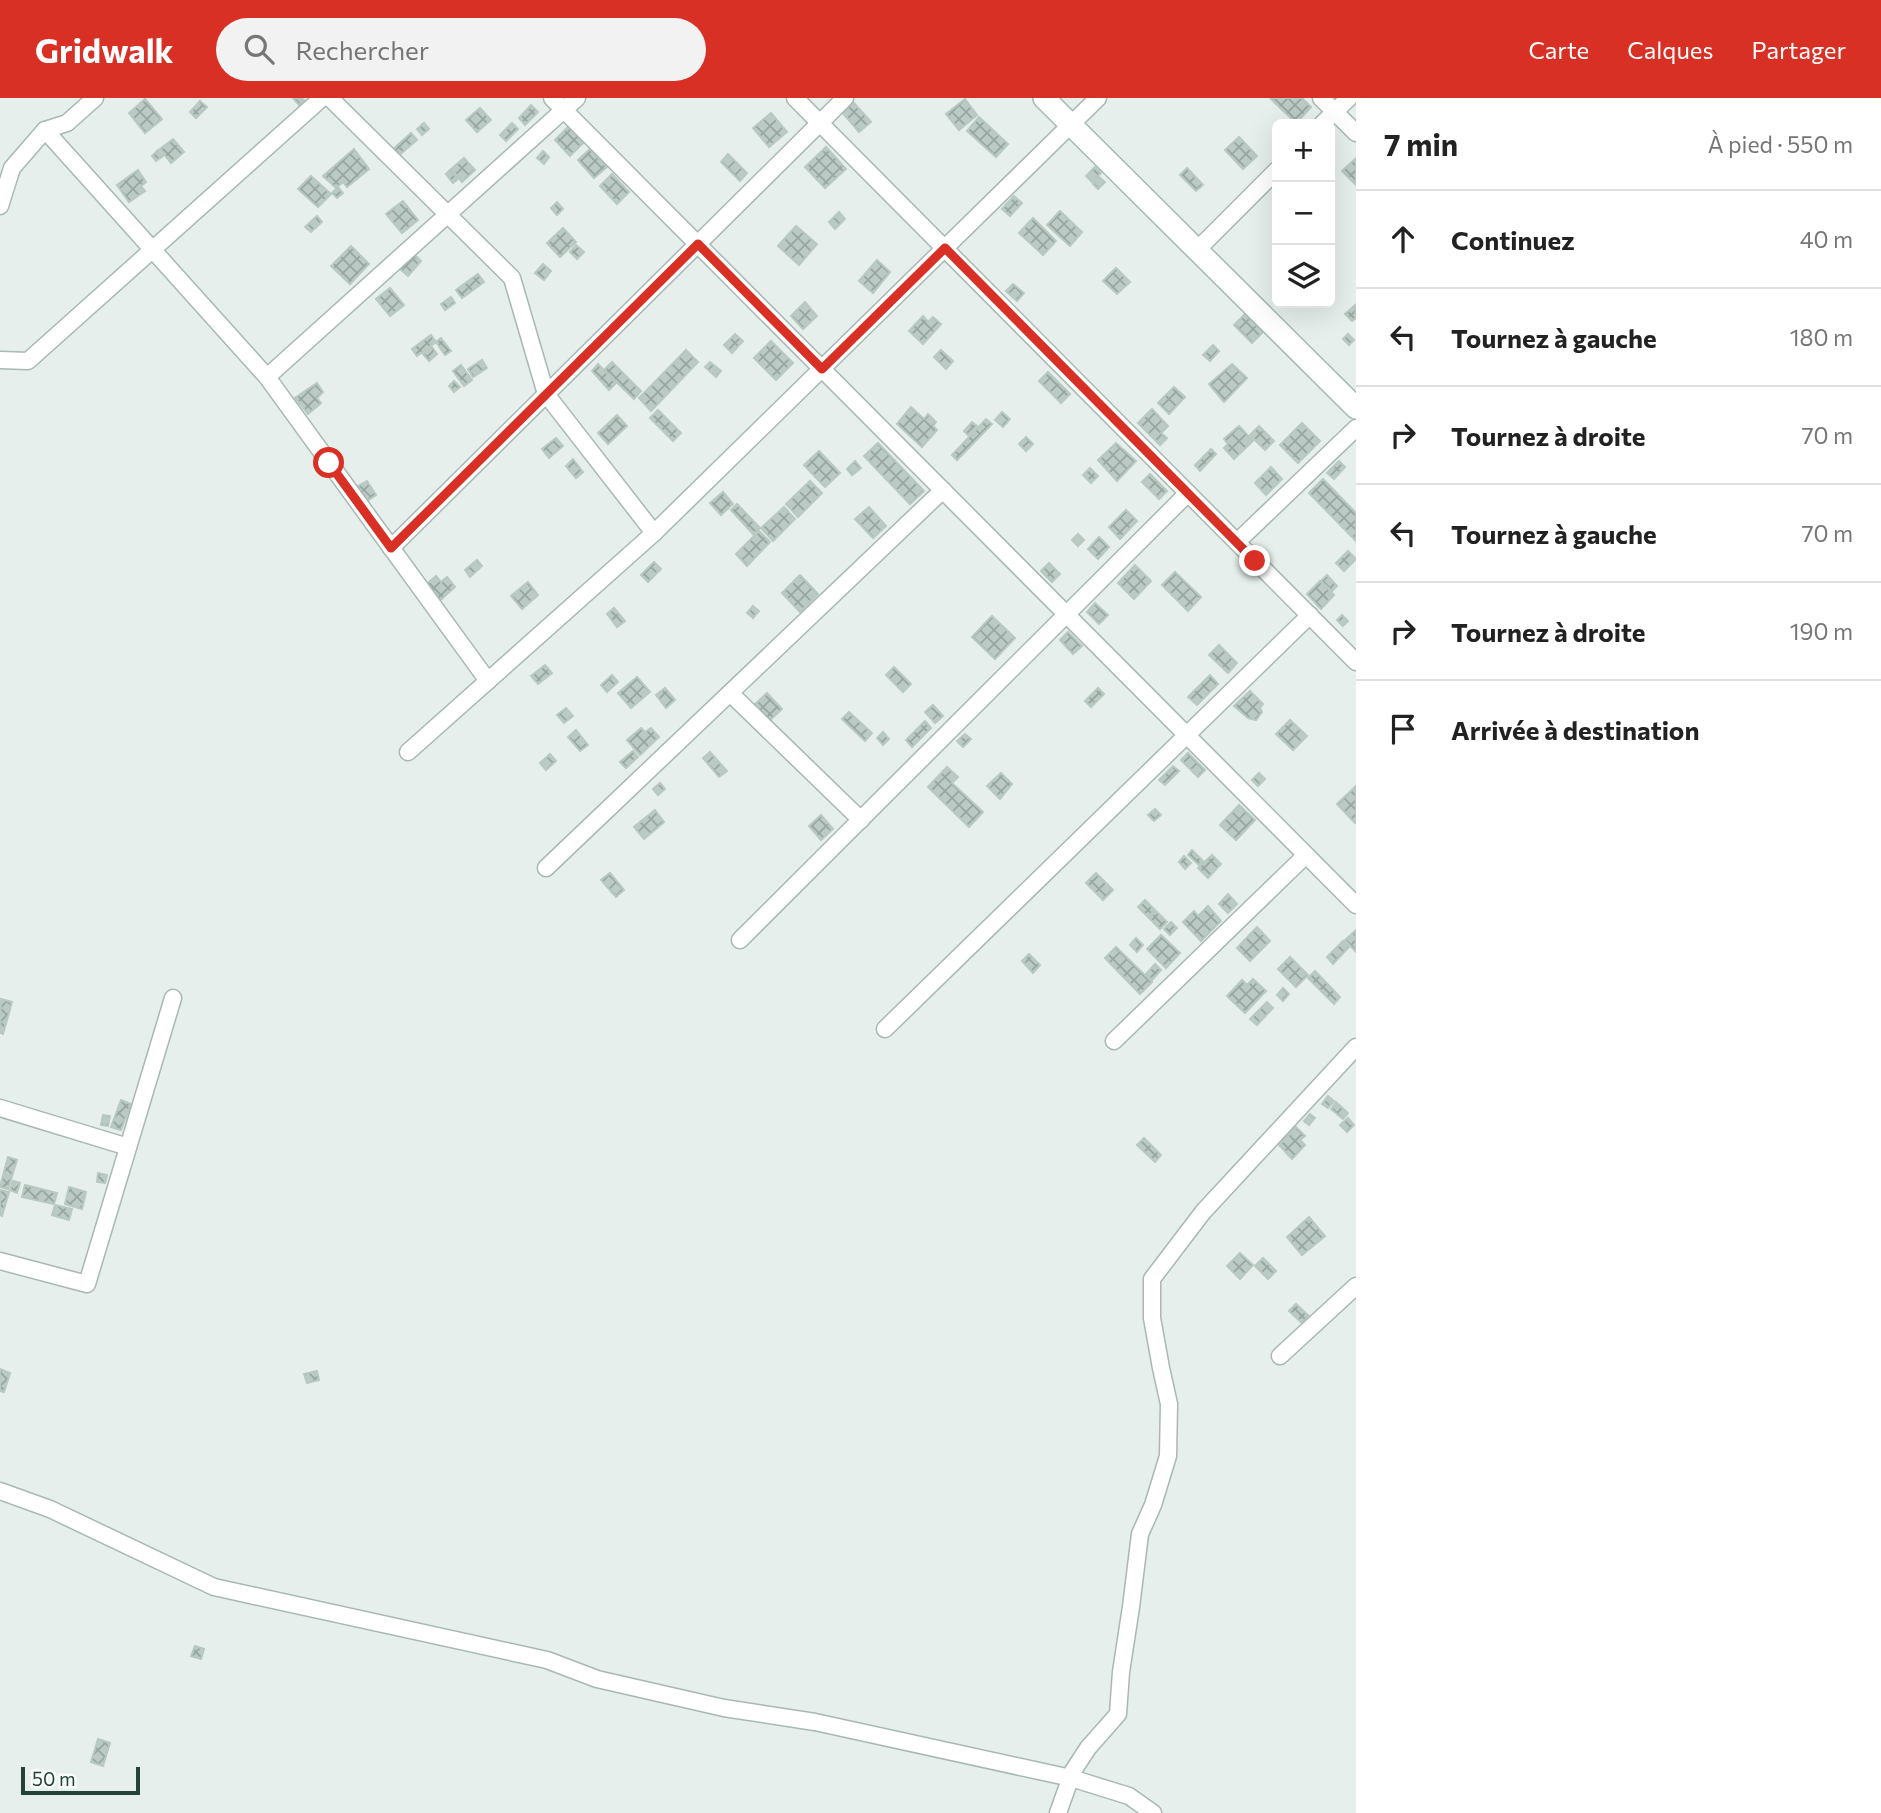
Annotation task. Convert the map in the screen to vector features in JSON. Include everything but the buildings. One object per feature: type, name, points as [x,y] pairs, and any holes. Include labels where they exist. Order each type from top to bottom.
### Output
[{"type":"main road","points":[[1044,98],[1356,408]]},
{"type":"street","points":[[0,206],[12,168],[45,130],[67,123],[95,98]]},
{"type":"street","points":[[0,360],[28,360],[322,98]]},
{"type":"street","points":[[330,98],[512,278],[546,394],[654,533]]},
{"type":"street","points":[[267,377],[448,215],[558,104],[577,98]]},
{"type":"street","points":[[795,98],[1356,662]]},
{"type":"street","points":[[391,548],[845,98]]},
{"type":"street","points":[[408,752],[654,533],[1098,98]]},
{"type":"street","points":[[1321,98],[1356,133]]},
{"type":"street","points":[[1327,119],[1349,98]]},
{"type":"street","points":[[558,104],[1356,905]]},
{"type":"street","points":[[45,130],[267,377],[488,681]]},
{"type":"street","points":[[1197,250],[1272,175]]},
{"type":"street","points":[[1237,542],[1356,428]]},
{"type":"street","points":[[546,868],[943,490]]},
{"type":"street","points":[[740,940],[1188,493]]},
{"type":"street","points":[[886,1029],[1310,615]]},
{"type":"street","points":[[730,693],[861,820]]},
{"type":"street","points":[[1114,1041],[1306,855]]},
{"type":"street","points":[[0,1261],[88,1284],[173,998]]},
{"type":"street","points":[[1058,1813],[1070,1778],[1088,1748],[1118,1714],[1121,1672],[1140,1534],[1168,1456],[1169,1404],[1152,1318],[1152,1279],[1203,1212],[1356,1047]]},
{"type":"street","points":[[0,1108],[128,1147]]},
{"type":"street","points":[[1280,1356],[1356,1286]]},
{"type":"street","points":[[0,1491],[50,1509],[214,1587],[547,1660],[597,1679],[712,1705],[815,1722],[1070,1778],[1129,1796],[1153,1813]]},
{"type":"route","points":[[329,463],[391,548],[698,244],[822,369],[945,248],[1255,561]]}]
